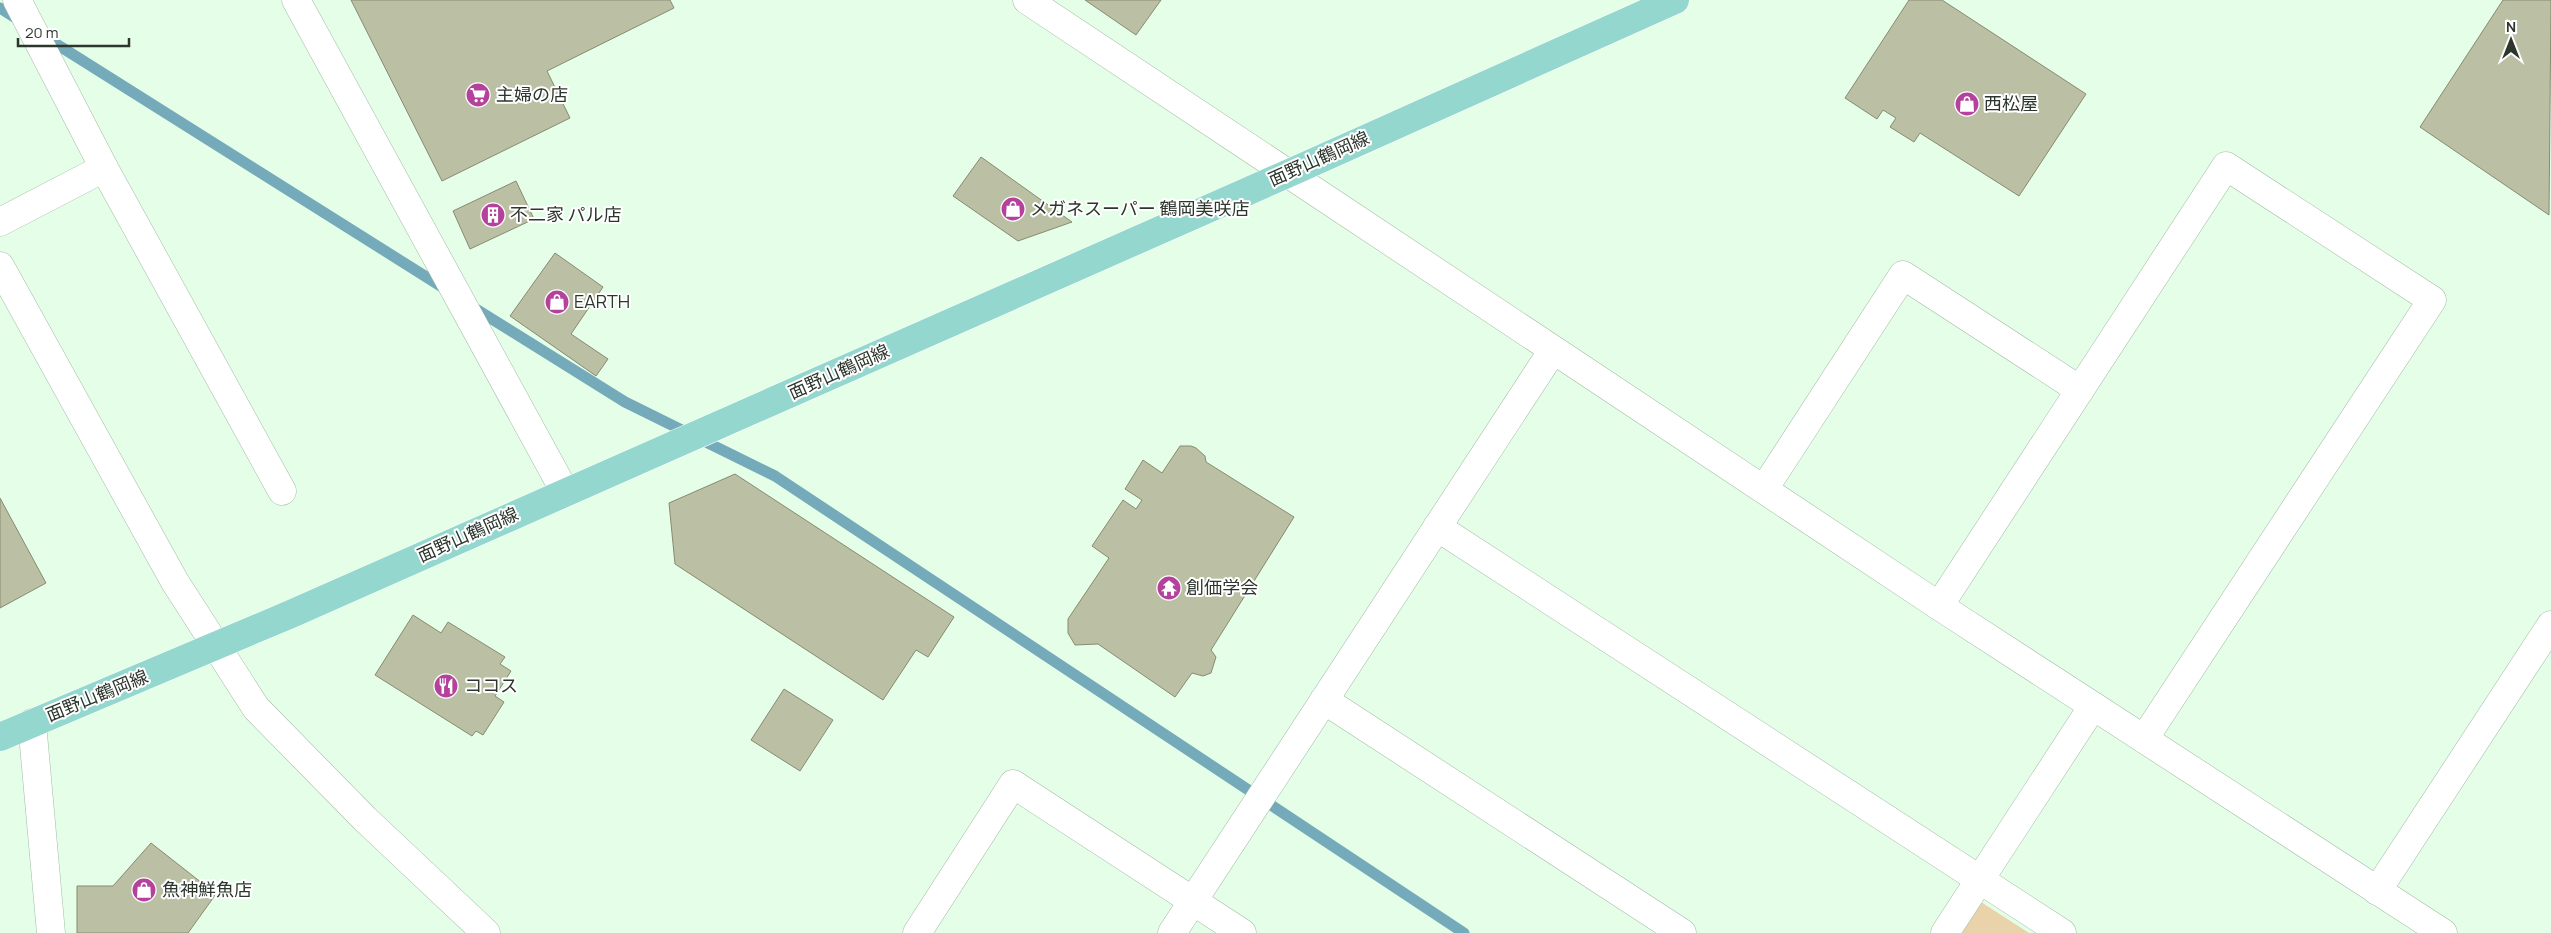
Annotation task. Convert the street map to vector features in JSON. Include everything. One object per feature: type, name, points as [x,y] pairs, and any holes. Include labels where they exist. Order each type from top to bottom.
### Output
[{"type":"main road","name":"面野山鶴岡線","points":[[0,737],[215,647],[1287,174],[1675,0]]},
{"type":"street","points":[[17,0],[104,168],[282,491]]},
{"type":"street","points":[[296,0],[565,492]]},
{"type":"street","points":[[1027,0],[1939,606],[2443,933]]},
{"type":"street","points":[[1939,606],[2226,166],[2432,300],[2144,738]]},
{"type":"street","points":[[0,222],[104,168]]},
{"type":"street","points":[[0,266],[175,582],[215,647],[256,708],[365,818],[486,933]]},
{"type":"street","points":[[1764,489],[1903,275],[2080,390]]},
{"type":"street","points":[[1172,933],[1554,350]]},
{"type":"street","points":[[1437,528],[2062,933]]},
{"type":"street","points":[[2377,890],[2551,625]]},
{"type":"street","points":[[1324,700],[1682,933]]},
{"type":"street","points":[[1944,933],[2093,706]]},
{"type":"street","points":[[32,722],[52,933]]},
{"type":"street","points":[[917,933],[1013,784],[1242,933]]},
{"type":"shaded area","points":[[1981,902],[2029,933],[1961,933]]},
{"type":"building","name":"主婦の店","points":[[351,0],[670,0],[674,8],[547,71],[570,118],[442,181]]},
{"type":"building","points":[[1085,0],[1161,0],[1136,35]]},
{"type":"building","name":"西松屋","points":[[1909,0],[1942,0],[2086,94],[2019,196],[1920,133],[1914,142],[1890,127],[1896,118],[1883,110],[1877,119],[1845,98]]},
{"type":"building","points":[[2503,0],[2551,0],[2549,215],[2420,127]]},
{"type":"building","name":"メガネスーパー 鶴岡美咲店","points":[[981,157],[1072,222],[1018,241],[953,196]]},
{"type":"building","name":"不二家 パル店","points":[[516,181],[534,219],[470,249],[453,211]]},
{"type":"building","name":"EARTH","points":[[555,253],[603,287],[571,334],[608,359],[596,376],[510,316]]},
{"type":"building","name":"創価学会","points":[[1180,446],[1196,448],[1205,456],[1206,462],[1294,517],[1211,650],[1216,657],[1211,673],[1203,676],[1192,673],[1175,697],[1098,644],[1075,645],[1068,633],[1068,619],[1109,558],[1092,546],[1123,500],[1136,509],[1142,500],[1125,489],[1143,460],[1162,473]]},
{"type":"building","points":[[735,474],[954,617],[928,657],[916,650],[883,700],[675,564],[669,503]]},
{"type":"building","points":[[0,498],[46,583],[0,608]]},
{"type":"building","name":"ココス","points":[[413,615],[441,633],[448,622],[505,657],[500,664],[511,671],[495,696],[504,702],[483,735],[476,731],[472,736],[375,675]]},
{"type":"building","points":[[784,689],[833,720],[800,771],[751,740]]},
{"type":"building","name":"魚神鮮魚店","points":[[151,843],[216,894],[188,933],[77,933],[77,886],[113,886]]},
{"type":"waterway","points":[[0,8],[22,22]]},
{"type":"waterway","points":[[42,35],[447,290]]},
{"type":"waterway","points":[[471,306],[625,402],[775,476],[1464,933]]},
{"type":"place","name":"主婦の店","points":[[478,95]]},
{"type":"place","name":"西松屋","points":[[1967,104]]},
{"type":"place","name":"メガネスーパー 鶴岡美咲店","points":[[1013,209]]},
{"type":"place","name":"不二家 パル店","points":[[493,215]]},
{"type":"place","name":"EARTH","points":[[557,302]]},
{"type":"place","name":"創価学会","points":[[1169,588]]},
{"type":"place","name":"ココス","points":[[446,686]]},
{"type":"place","name":"魚神鮮魚店","points":[[144,890]]}]
